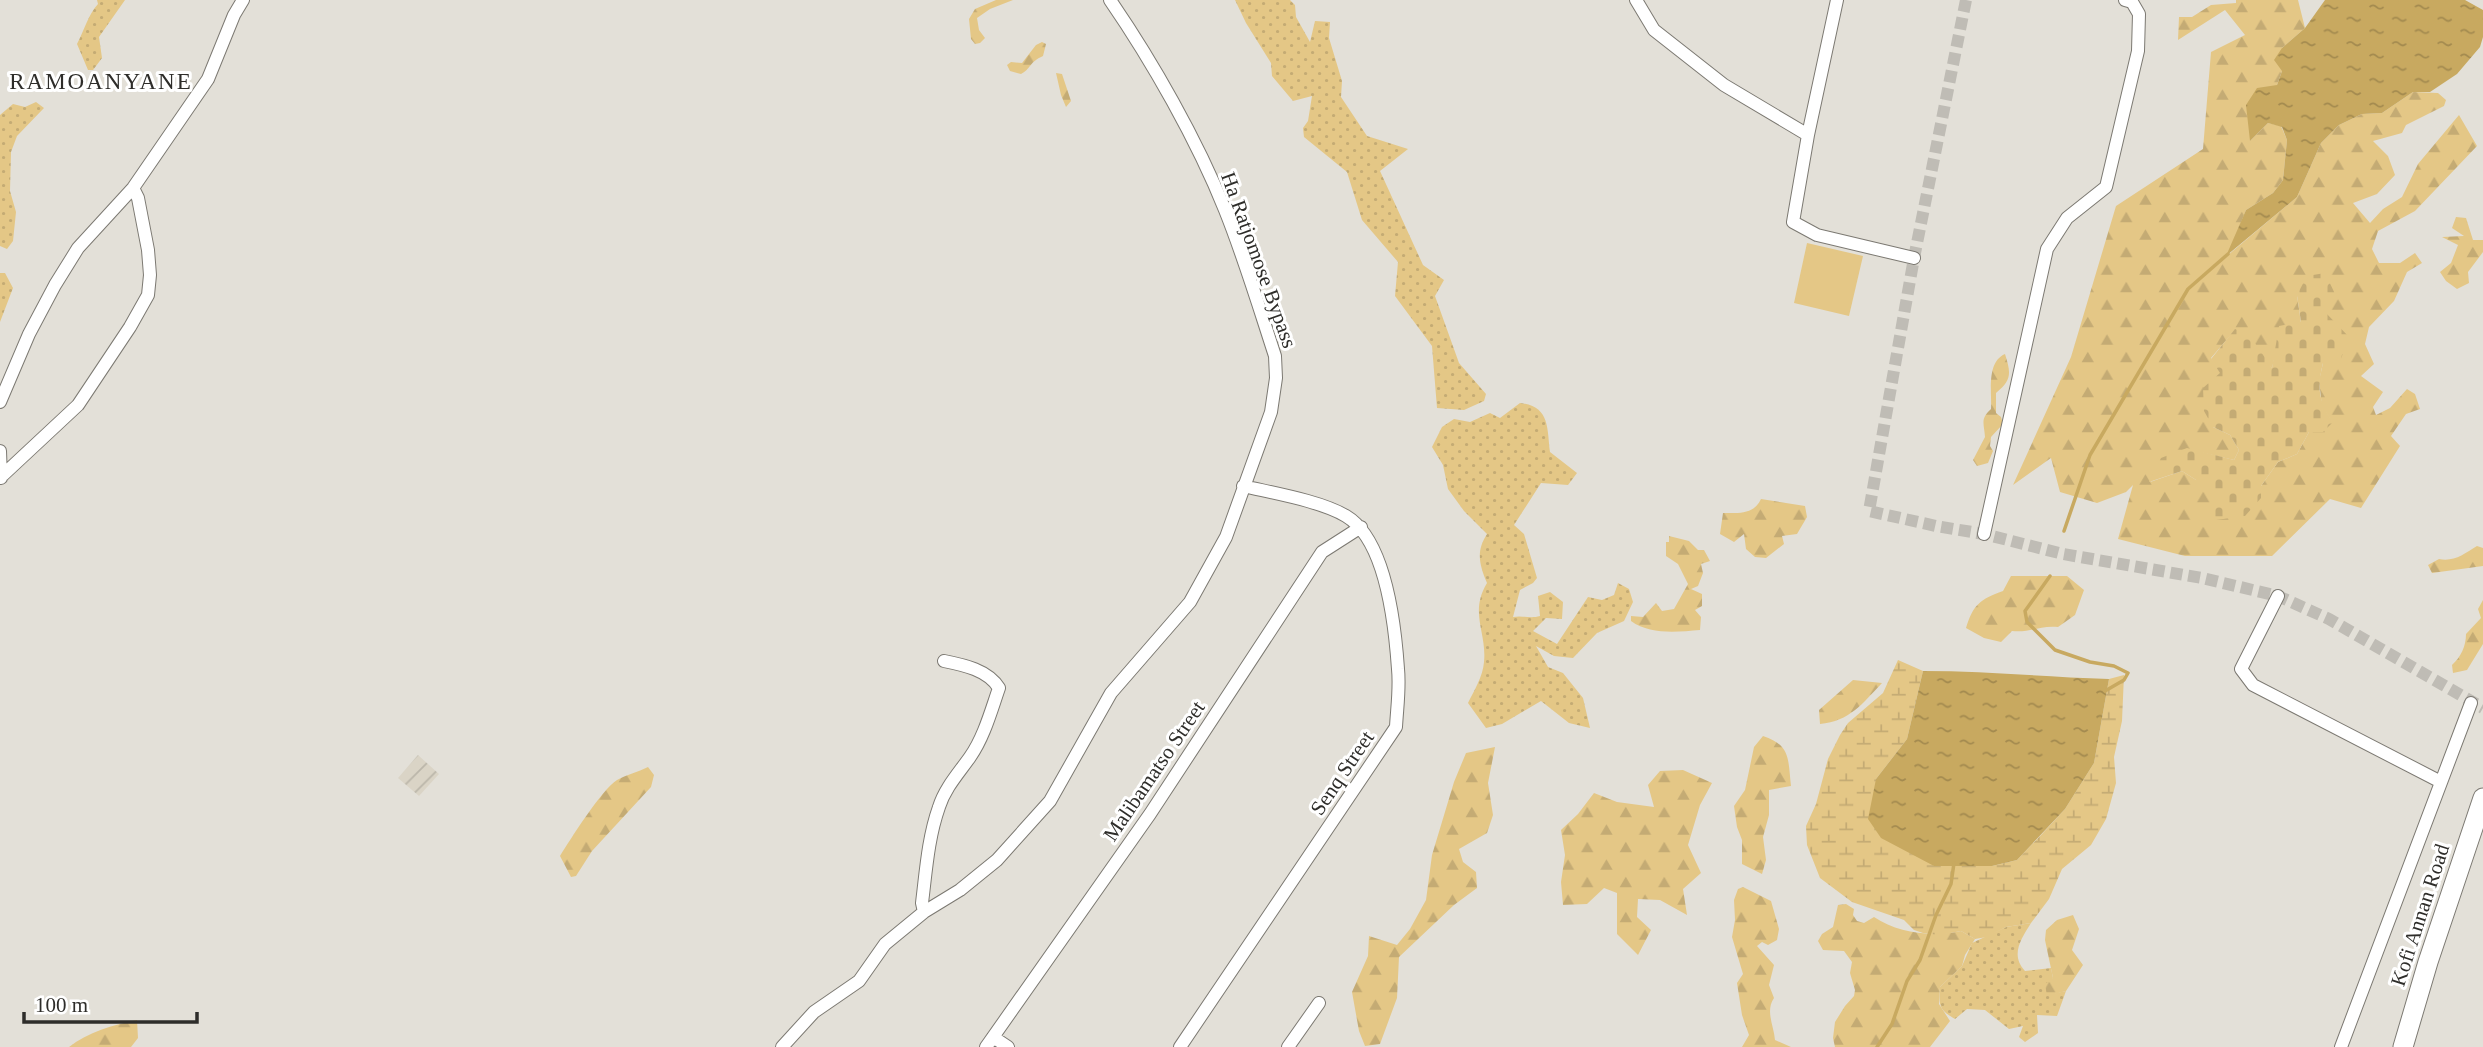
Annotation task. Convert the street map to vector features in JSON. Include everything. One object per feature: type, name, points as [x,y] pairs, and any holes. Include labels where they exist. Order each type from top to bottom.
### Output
[{"type":"main road","name":"Kofi Annan Road","points":[[2403,1047],[2428,962],[2483,799]]},
{"type":"street","points":[[0,402],[29,334],[78,248],[133,188],[208,79],[234,15],[243,0]]},
{"type":"street","name":"Ha Ratjomose Bypass","points":[[782,1047],[814,1012],[859,981],[885,944],[924,912],[960,890],[997,860],[1051,801],[1111,693],[1190,602],[1226,537],[1271,412],[1276,378],[1275,356],[1224,208],[1196,147],[1139,42],[1110,0]]},
{"type":"street","points":[[1636,0],[1654,30],[1724,85],[1808,135]]},
{"type":"street","points":[[1837,0],[1808,135],[1793,222],[1816,235],[1914,258]]},
{"type":"street","points":[[1984,534],[2047,249],[2067,218],[2106,187],[2137,51],[2139,14],[2132,2],[2125,0]]},
{"type":"street","points":[[1,478],[78,404],[130,327],[148,295],[148,250],[138,198],[133,188]]},
{"type":"street","points":[[0,451],[1,478]]},
{"type":"street","points":[[1244,486],[1344,515],[1361,527]]},
{"type":"street","name":"Malibamatso Street","points":[[989,1042],[1150,814],[1322,552],[1361,527]]},
{"type":"street","name":"Senq Street","points":[[1180,1047],[1396,727],[1399,671],[1392,613],[1374,551],[1361,527]]},
{"type":"street","points":[[2278,596],[2241,669],[2253,685],[2441,782]]},
{"type":"street","points":[[924,912],[922,903],[930,842],[939,806],[953,778],[971,756],[987,723],[999,688],[993,678],[965,666],[944,661]]},
{"type":"street","points":[[2341,1047],[2471,703]]},
{"type":"street","points":[[1288,1047],[1320,1003]]},
{"type":"street","points":[[989,1042],[1008,1047]]},
{"type":"shaded area","points":[[418,755],[439,774],[419,796],[398,778]]},
{"type":"green space","points":[[97,0],[125,0],[99,37],[102,58],[93,70],[88,70],[77,44],[98,4]]},
{"type":"green space","points":[[996,0],[1013,0],[990,9],[977,18],[979,30],[985,38],[975,44],[971,39],[969,19],[975,9]]},
{"type":"green space","points":[[1235,0],[1290,0],[1295,5],[1296,17],[1310,42],[1315,21],[1330,22],[1329,38],[1342,81],[1341,97],[1367,136],[1408,149],[1380,171],[1423,265],[1444,280],[1435,296],[1459,363],[1486,394],[1484,401],[1464,410],[1437,408],[1432,346],[1395,296],[1398,262],[1362,220],[1347,172],[1304,137],[1303,128],[1308,121],[1312,96],[1293,101],[1272,76],[1271,63]]},
{"type":"green space","points":[[2236,0],[2298,0],[2305,28],[2282,48],[2282,71],[2250,141],[2268,123],[2281,126],[2287,140],[2283,180],[2273,193],[2246,210],[2228,255],[2297,197],[2321,143],[2339,125],[2362,114],[2382,113],[2413,92],[2438,93],[2446,100],[2444,106],[2406,125],[2402,133],[2373,141],[2388,156],[2395,175],[2377,194],[2353,203],[2370,223],[2383,209],[2402,197],[2418,164],[2459,115],[2477,146],[2415,211],[2378,231],[2372,249],[2379,263],[2400,263],[2415,253],[2422,263],[2407,272],[2394,301],[2369,327],[2365,344],[2374,364],[2361,376],[2383,392],[2373,407],[2376,415],[2390,408],[2407,389],[2415,394],[2420,409],[2406,414],[2391,436],[2400,446],[2361,508],[2330,499],[2272,556],[2185,556],[2118,539],[2133,485],[2126,492],[2097,503],[2060,492],[2051,458],[2013,485],[2071,357],[2116,206],[2203,149],[2211,52],[2245,35],[2225,10],[2178,40],[2179,17],[2192,17],[2211,5],[2236,3]],"holes":[[[2297,295],[2323,363],[2319,381],[2322,406],[2332,422],[2309,432],[2297,454],[2278,462],[2261,486],[2196,480],[2182,471],[2150,482],[2187,449],[2234,460],[2239,450],[2230,435],[2213,427],[2221,373],[2211,358],[2235,330],[2272,368],[2276,351],[2301,323]]]},
{"type":"green space","points":[[1042,42],[1046,44],[1043,56],[1021,74],[1010,71],[1007,65],[1011,62],[1022,63],[1036,45]]},
{"type":"green space","points":[[1056,73],[1062,74],[1071,101],[1066,107],[1061,95]]},
{"type":"green space","points":[[36,102],[44,108],[17,136],[11,152],[10,191],[16,212],[13,241],[7,249],[0,246],[0,115],[13,104],[25,107]]},
{"type":"green space","points":[[2456,217],[2466,218],[2473,240],[2483,240],[2483,252],[2468,272],[2469,283],[2457,289],[2446,281],[2440,272],[2451,263],[2458,245],[2442,237],[2464,236],[2452,228]]},
{"type":"green space","points":[[1807,243],[1863,256],[1849,316],[1794,303]]},
{"type":"green space","points":[[0,273],[5,273],[13,288],[0,322]]},
{"type":"green space","points":[[2325,273],[2336,296],[2326,313],[2349,337],[2339,364],[2323,363],[2321,372],[2322,400],[2333,422],[2323,432],[2309,432],[2297,454],[2278,462],[2261,486],[2261,498],[2245,516],[2216,520],[2210,507],[2218,495],[2200,489],[2196,480],[2182,471],[2149,482],[2161,458],[2187,448],[2234,460],[2239,450],[2230,435],[2213,427],[2204,411],[2203,388],[2220,373],[2211,359],[2235,329],[2250,336],[2272,368],[2279,326],[2301,322],[2297,295],[2307,276]]},
{"type":"green space","points":[[2005,354],[2009,376],[1996,393],[1996,413],[2003,424],[1991,437],[1990,446],[1993,451],[1988,463],[1977,466],[1973,460],[1985,437],[1983,422],[1991,409],[1992,371],[1999,358]]},
{"type":"green space","points":[[1520,403],[1530,405],[1542,413],[1550,452],[1577,473],[1568,485],[1541,483],[1514,525],[1524,534],[1537,578],[1520,590],[1513,617],[1540,616],[1538,596],[1550,592],[1563,602],[1562,619],[1546,618],[1533,631],[1557,644],[1588,597],[1602,600],[1614,595],[1618,583],[1629,589],[1633,602],[1624,621],[1597,633],[1573,658],[1554,656],[1536,646],[1548,667],[1563,673],[1583,698],[1590,728],[1569,723],[1541,701],[1502,724],[1486,728],[1468,703],[1484,662],[1479,604],[1487,583],[1480,558],[1481,546],[1487,534],[1464,511],[1448,489],[1443,465],[1432,447],[1442,427],[1454,419],[1470,422],[1490,413],[1500,418]]},
{"type":"green space","points":[[1761,499],[1805,506],[1807,517],[1797,534],[1782,536],[1784,544],[1766,558],[1755,557],[1746,549],[1744,534],[1734,542],[1720,534],[1723,513],[1750,510]]},
{"type":"green space","points":[[1669,536],[1689,541],[1698,550],[1704,550],[1710,561],[1701,564],[1703,573],[1698,586],[1691,589],[1702,594],[1702,606],[1695,610],[1701,617],[1700,630],[1655,631],[1631,621],[1631,616],[1643,617],[1656,603],[1662,611],[1674,609],[1688,584],[1678,564],[1666,556]]},
{"type":"green space","points":[[2477,546],[2483,548],[2483,566],[2432,573],[2428,565],[2439,559],[2459,557]]},
{"type":"green space","points":[[2011,576],[2067,576],[2084,590],[2075,615],[2058,627],[2012,631],[2001,642],[1984,638],[1966,628],[1978,604],[2003,591]]},
{"type":"green space","points":[[2483,600],[2483,644],[2467,670],[2453,673],[2452,665],[2462,651],[2466,634],[2481,618],[2478,609]]},
{"type":"green space","points":[[1898,660],[1923,671],[1907,739],[1876,779],[1934,866],[1992,866],[2017,860],[2065,809],[2094,763],[2109,679],[2124,675],[2122,721],[2114,757],[2116,783],[2106,819],[2091,845],[2062,869],[2049,899],[2031,923],[2006,927],[1987,937],[1975,939],[1961,931],[1940,935],[1923,933],[1914,930],[1904,920],[1852,902],[1820,878],[1807,845],[1806,826],[1816,804],[1828,759],[1848,723],[1883,693]]},
{"type":"green space","points":[[1853,680],[1882,683],[1848,715],[1820,724],[1819,710]]},
{"type":"green space","points":[[1763,736],[1783,749],[1788,761],[1791,786],[1769,790],[1769,815],[1763,837],[1766,860],[1762,874],[1742,864],[1742,840],[1734,806],[1745,790],[1754,747]]},
{"type":"green space","points":[[1495,747],[1488,783],[1493,815],[1487,833],[1459,849],[1463,862],[1476,872],[1477,888],[1454,905],[1399,957],[1397,998],[1380,1044],[1365,1046],[1359,1031],[1352,992],[1368,956],[1369,936],[1397,945],[1410,929],[1426,900],[1432,855],[1454,782],[1466,753]]},
{"type":"green space","points":[[648,767],[654,775],[651,787],[592,851],[576,876],[571,877],[560,856],[587,815],[603,793],[617,780]]},
{"type":"green space","points":[[1683,770],[1712,783],[1700,805],[1688,845],[1701,873],[1683,889],[1687,915],[1660,900],[1638,899],[1637,917],[1651,930],[1638,955],[1617,934],[1617,893],[1604,888],[1587,904],[1563,905],[1561,882],[1565,855],[1561,830],[1594,793],[1617,802],[1654,807],[1648,785],[1660,771]]},
{"type":"green space","points":[[1743,887],[1771,901],[1779,929],[1777,940],[1768,945],[1762,942],[1757,946],[1774,965],[1769,985],[1774,998],[1770,1013],[1775,1040],[1791,1047],[1742,1047],[1749,1035],[1742,1015],[1737,983],[1743,974],[1732,937],[1734,900],[1738,889]]},
{"type":"green space","points":[[1846,904],[1854,909],[1853,915],[1857,921],[1864,923],[1874,917],[1894,927],[1916,933],[1961,931],[1975,939],[1962,966],[1940,987],[1939,1004],[1950,1021],[1930,1047],[1835,1047],[1835,1022],[1854,996],[1850,973],[1852,962],[1844,951],[1823,950],[1818,941],[1822,934],[1833,927],[1838,905]]},
{"type":"green space","points":[[2073,915],[2079,929],[2072,950],[2083,965],[2066,991],[2047,996],[2045,984],[2053,978],[2045,940],[2046,930],[2057,920]]},
{"type":"green space","points":[[2031,923],[2021,941],[2018,959],[2025,971],[2051,968],[2053,978],[2047,995],[2066,991],[2057,1016],[2037,1015],[2038,1033],[2025,1042],[2019,1037],[2023,1026],[2009,1029],[1985,1010],[1967,1009],[1955,1019],[1945,1012],[1940,1002],[1940,987],[1962,966],[1972,943],[2006,927]]},
{"type":"green space","points":[[137,1020],[138,1038],[131,1047],[69,1047],[101,1030]]},
{"type":"water","points":[[2325,0],[2465,0],[2483,10],[2483,37],[2480,47],[2457,74],[2430,92],[2413,92],[2382,113],[2362,114],[2339,125],[2321,143],[2297,197],[2226,256],[2246,210],[2273,193],[2283,180],[2287,140],[2282,127],[2268,123],[2250,141],[2246,105],[2257,88],[2277,85],[2282,71],[2274,60],[2282,48],[2305,28]]},
{"type":"water","points":[[1923,671],[2109,679],[2094,763],[2065,809],[2017,860],[1992,866],[1934,866],[1881,838],[1868,819],[1876,779],[1907,739]]},
{"type":"waterway","points":[[2064,531],[2090,455],[2188,289],[2228,254]]},
{"type":"waterway","points":[[2050,576],[2025,611],[2027,622],[2055,650],[2090,662],[2114,666],[2128,673],[2124,680],[2105,691]]},
{"type":"waterway","points":[[1877,1047],[1892,1024],[1907,981],[1920,960],[1936,915],[1951,884],[1954,863]]},
{"type":"tunnel","points":[[1966,0],[1914,258],[1869,511],[1984,534],[2063,554],[2202,578],[2278,596],[2329,619],[2483,708]]},
{"type":"district","name":"RAMOANYANE","points":[[101,81]]}]
